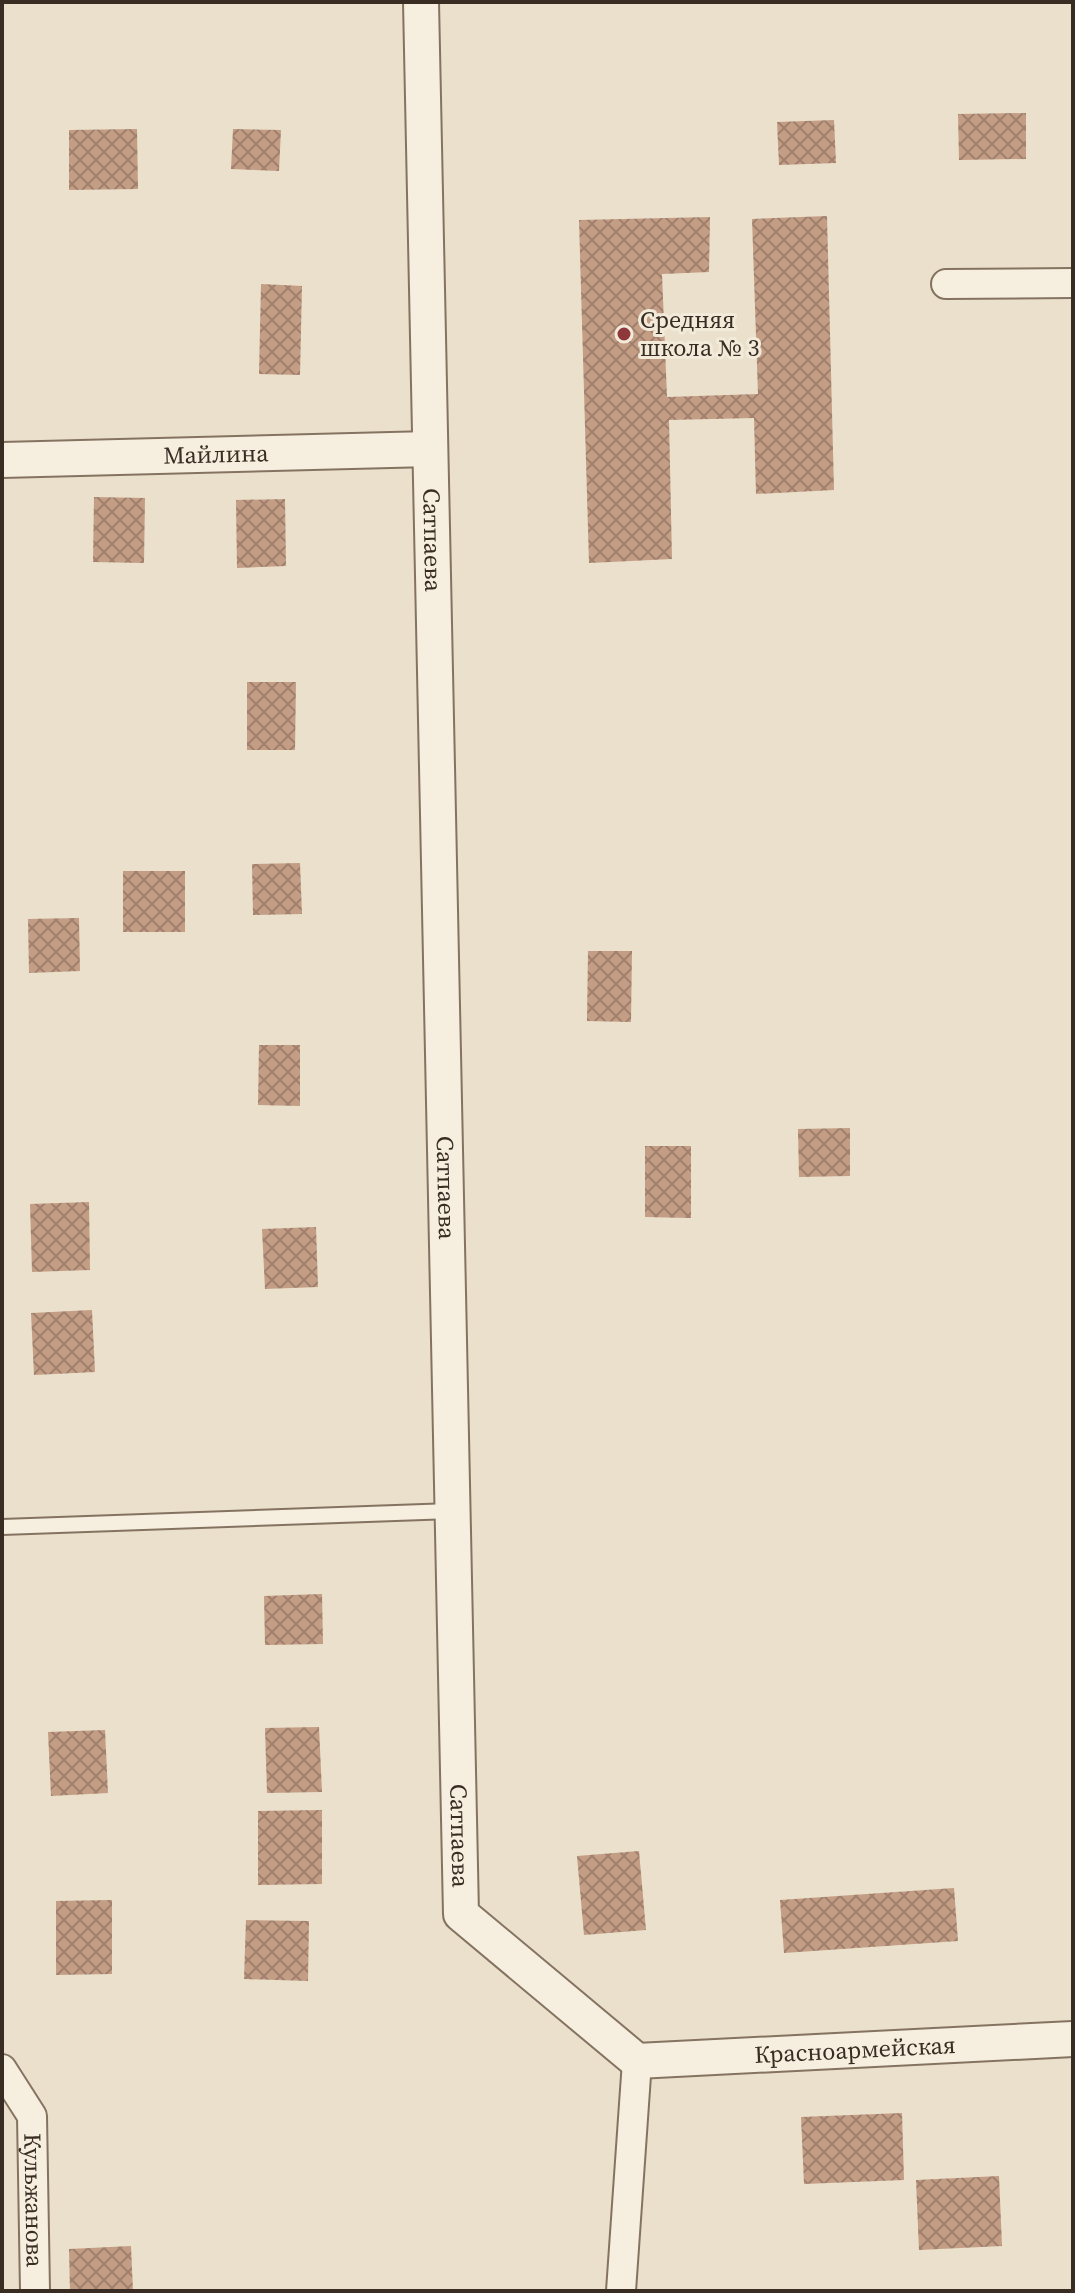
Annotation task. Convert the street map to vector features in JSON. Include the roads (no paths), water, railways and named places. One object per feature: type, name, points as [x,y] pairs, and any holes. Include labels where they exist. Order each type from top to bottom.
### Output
[{"type":"street","name":"Сатпаева","points":[[421,2],[461,1914],[637,2061]]},
{"type":"street","points":[[946,284],[1073,283]]},
{"type":"street","name":"Майлина","points":[[2,460],[430,449]]},
{"type":"street","name":"Красноармейская","points":[[637,2061],[1073,2039]]},
{"type":"street","points":[[621,2291],[637,2061]]},
{"type":"street","name":"Кульжанова","points":[[2,2069],[32,2116],[35,2291]]},
{"type":"lane","points":[[2,1527],[452,1511]]},
{"type":"place","name":"Средняя школа № 3","points":[[624,334]]}]
